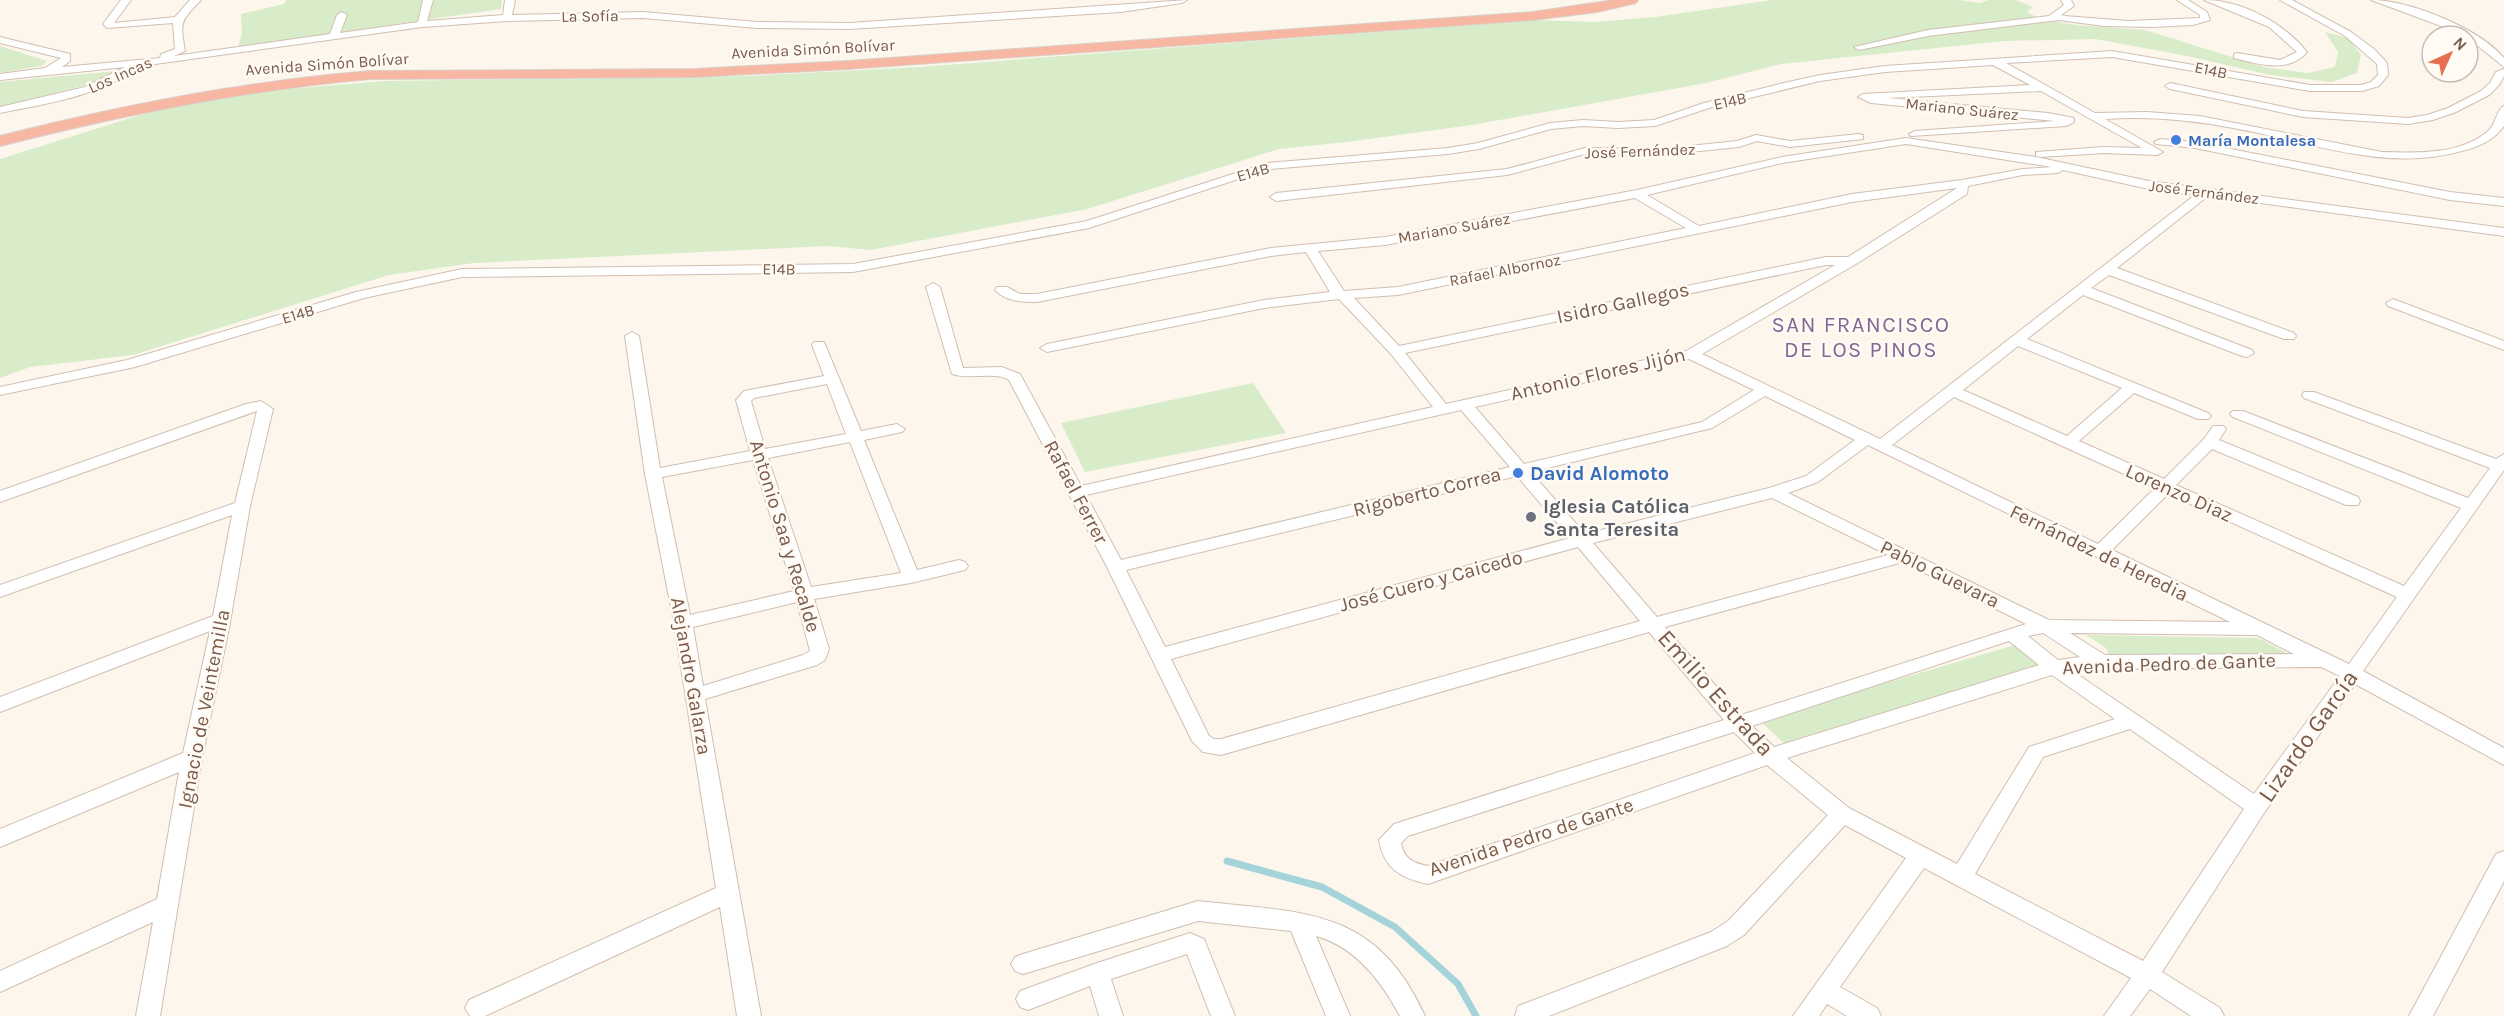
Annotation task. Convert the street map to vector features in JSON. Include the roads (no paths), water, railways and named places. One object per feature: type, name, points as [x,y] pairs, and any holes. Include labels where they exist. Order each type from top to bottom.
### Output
[{"type":"highway","name":"Avenida Simón Bolívar","points":[[0,134],[188,90],[245,80],[349,70],[696,64],[840,58],[1515,10],[1593,0]]},
{"type":"highway","name":"Avenida Simón Bolívar","points":[[0,141],[187,97],[239,88],[335,78],[371,75],[694,73],[848,65],[1533,16],[1597,8],[1631,0]]},
{"type":"street","points":[[126,0],[108,24],[110,26],[176,20],[179,14],[196,0]]},
{"type":"street","points":[[422,24],[428,0]]},
{"type":"street","points":[[507,18],[510,0]]},
{"type":"street","name":"La Sofía","points":[[0,78],[48,71],[139,64],[422,24],[507,18],[594,13],[674,16],[757,25],[850,26],[1121,9],[1182,0]]},
{"type":"street","points":[[2058,18],[2054,16],[2069,6],[2066,0]]},
{"type":"street","points":[[1859,47],[1928,33],[2058,18],[2072,21],[2172,24],[2192,24],[2205,20],[2204,14],[2182,0]]},
{"type":"street","points":[[2209,0],[2258,18],[2280,31],[2302,52],[2297,59],[2282,63],[2237,56]]},
{"type":"street","name":"E14B","points":[[0,391],[130,364],[361,295],[462,273],[853,268],[1089,224],[1267,166],[1448,151],[1479,146],[1550,126],[1583,123],[1618,125],[1655,123],[1708,105],[1820,78],[1885,69],[2112,54],[2310,88],[2362,88],[2375,84],[2383,75],[2382,63],[2371,50],[2344,29],[2285,0]]},
{"type":"street","points":[[2376,0],[2450,25],[2488,48],[2504,64]]},
{"type":"street","points":[[333,36],[342,15]]},
{"type":"street","name":"Los Incas","points":[[0,110],[93,89],[113,81],[143,60],[178,53],[176,20]]},
{"type":"street","points":[[0,40],[67,56],[65,62],[48,71]]},
{"type":"street","points":[[1996,62],[2157,152],[2104,150],[2009,157]]},
{"type":"street","points":[[2170,86],[2303,114],[2408,121],[2429,118],[2452,110],[2485,93],[2504,72]]},
{"type":"street","name":"Mariano Suárez","points":[[1002,290],[1018,298],[1037,298],[1271,252],[1311,250],[1386,241],[1637,194],[1782,160],[1902,139],[2070,122],[2059,117],[1870,100],[1863,97],[1946,91],[2045,88]]},
{"type":"street","points":[[2094,116],[2122,114],[2181,118],[2233,125],[2350,150],[2413,156],[2454,152],[2481,141],[2501,123],[2504,109]]},
{"type":"street","name":"José Fernández","points":[[1276,197],[1507,172],[1585,151],[1660,152],[1739,144],[1756,138],[1790,144],[1840,138],[1902,139],[2076,169],[2131,182],[2504,232]]},
{"type":"street","points":[[2160,142],[2195,145],[2450,196],[2504,202]]},
{"type":"street","points":[[1962,184],[2023,172],[2076,169]]},
{"type":"street","name":"Rafael Albornoz","points":[[1047,348],[1264,304],[1311,297],[1398,291],[1852,198],[1962,184]]},
{"type":"street","name":"Antonio Flores Jijón","points":[[1076,492],[1691,354],[1851,261],[1963,191],[1962,184]]},
{"type":"street","name":"José Cuero y Caicedo","points":[[1160,655],[1581,541],[1774,492],[1812,479],[1872,443],[1951,390],[2205,193]]},
{"type":"street","points":[[1637,194],[1699,231]]},
{"type":"street","points":[[1311,250],[1337,292],[1396,351],[1443,410]]},
{"type":"street","name":"Isidro Gallegos","points":[[1396,351],[1826,261],[1851,261]]},
{"type":"street","points":[[2106,269],[2289,336]]},
{"type":"street","name":"Rafael Ferrer","points":[[933,287],[957,371],[963,373],[1005,371],[1013,375],[1116,567],[1202,741],[1210,747],[1221,747],[1653,624]]},
{"type":"street","points":[[2081,289],[2247,353]]},
{"type":"street","points":[[2393,303],[2504,346]]},
{"type":"street","name":"Alejandro Galarza","points":[[632,336],[653,474],[683,623],[749,1016]]},
{"type":"street","points":[[2016,340],[2203,416]]},
{"type":"street","points":[[819,345],[911,577]]},
{"type":"street","name":"Fernández de Heredia","points":[[1691,354],[2098,553],[2353,674],[2504,757]]},
{"type":"street","name":"Antonio Saa y Recalde","points":[[695,695],[810,660],[818,655],[820,649],[805,594],[758,454],[743,400],[744,397],[832,379]]},
{"type":"street","points":[[2069,442],[2132,387]]},
{"type":"street","name":"Rigoberto Correa","points":[[1116,567],[1707,425],[1764,390]]},
{"type":"street","name":"Lorenzo Diaz","points":[[1951,390],[2408,595]]},
{"type":"street","points":[[2310,395],[2502,462]]},
{"type":"street","name":"Ignacio de Veintemilla","points":[[0,497],[261,406],[265,409],[242,506],[192,758],[148,1016]]},
{"type":"street","name":"Emilio Estrada","points":[[1466,406],[1738,724],[1770,756],[1842,814],[2146,975],[2212,1016]]},
{"type":"street","points":[[2238,414],[2472,506]]},
{"type":"street","points":[[653,474],[897,429]]},
{"type":"street","points":[[2098,553],[2214,435],[2352,501]]},
{"type":"street","name":"Lizardo García","points":[[2116,1016],[2146,975],[2257,807],[2502,462]]},
{"type":"street","name":"Pablo Guevara","points":[[1774,492],[2046,627],[2102,662]]},
{"type":"street","points":[[0,591],[242,506]]},
{"type":"street","points":[[1653,624],[1906,556]]},
{"type":"street","points":[[683,623],[805,594],[911,577],[959,566]]},
{"type":"street","points":[[0,705],[221,620]]},
{"type":"street","name":"Avenida Pedro de Gante","points":[[2257,629],[2046,627],[2012,633],[1568,779],[1401,830],[1390,840],[1392,856],[1407,871],[1428,875],[1770,756],[2054,667],[2102,662],[2322,660]]},
{"type":"street","points":[[2012,633],[2054,667],[2257,807]]},
{"type":"street","points":[[1962,876],[2036,752],[2132,721]]},
{"type":"street","points":[[0,838],[192,758]]},
{"type":"street","points":[[1526,1014],[1719,939],[1736,928],[1842,814]]},
{"type":"street","points":[[1805,1016],[1921,855]]},
{"type":"street","points":[[2421,1016],[2504,860]]},
{"type":"street","points":[[477,1008],[728,893]]},
{"type":"street","points":[[0,982],[168,904]]},
{"type":"street","points":[[1023,964],[1198,911],[1299,922],[1334,931],[1366,951],[1393,980],[1413,1016]]},
{"type":"street","points":[[1299,922],[1338,1016]]},
{"type":"street","points":[[1028,999],[1097,973],[1190,943],[1196,946],[1223,1016]]},
{"type":"street","points":[[1097,973],[1111,1016]]},
{"type":"street","points":[[1824,990],[1869,1016]]},
{"type":"waterway","points":[[1227,861],[1322,887],[1395,927],[1458,984],[1476,1016]]},
{"type":"place","name":"María Montalesa","points":[[2176,140]]},
{"type":"place","name":"David Alomoto","points":[[1518,473]]},
{"type":"place","name":"Iglesia Católica Santa Teresita","points":[[1531,517]]},
{"type":"district","name":"SAN FRANCISCO DE LOS PINOS","points":[[1861,338]]}]
